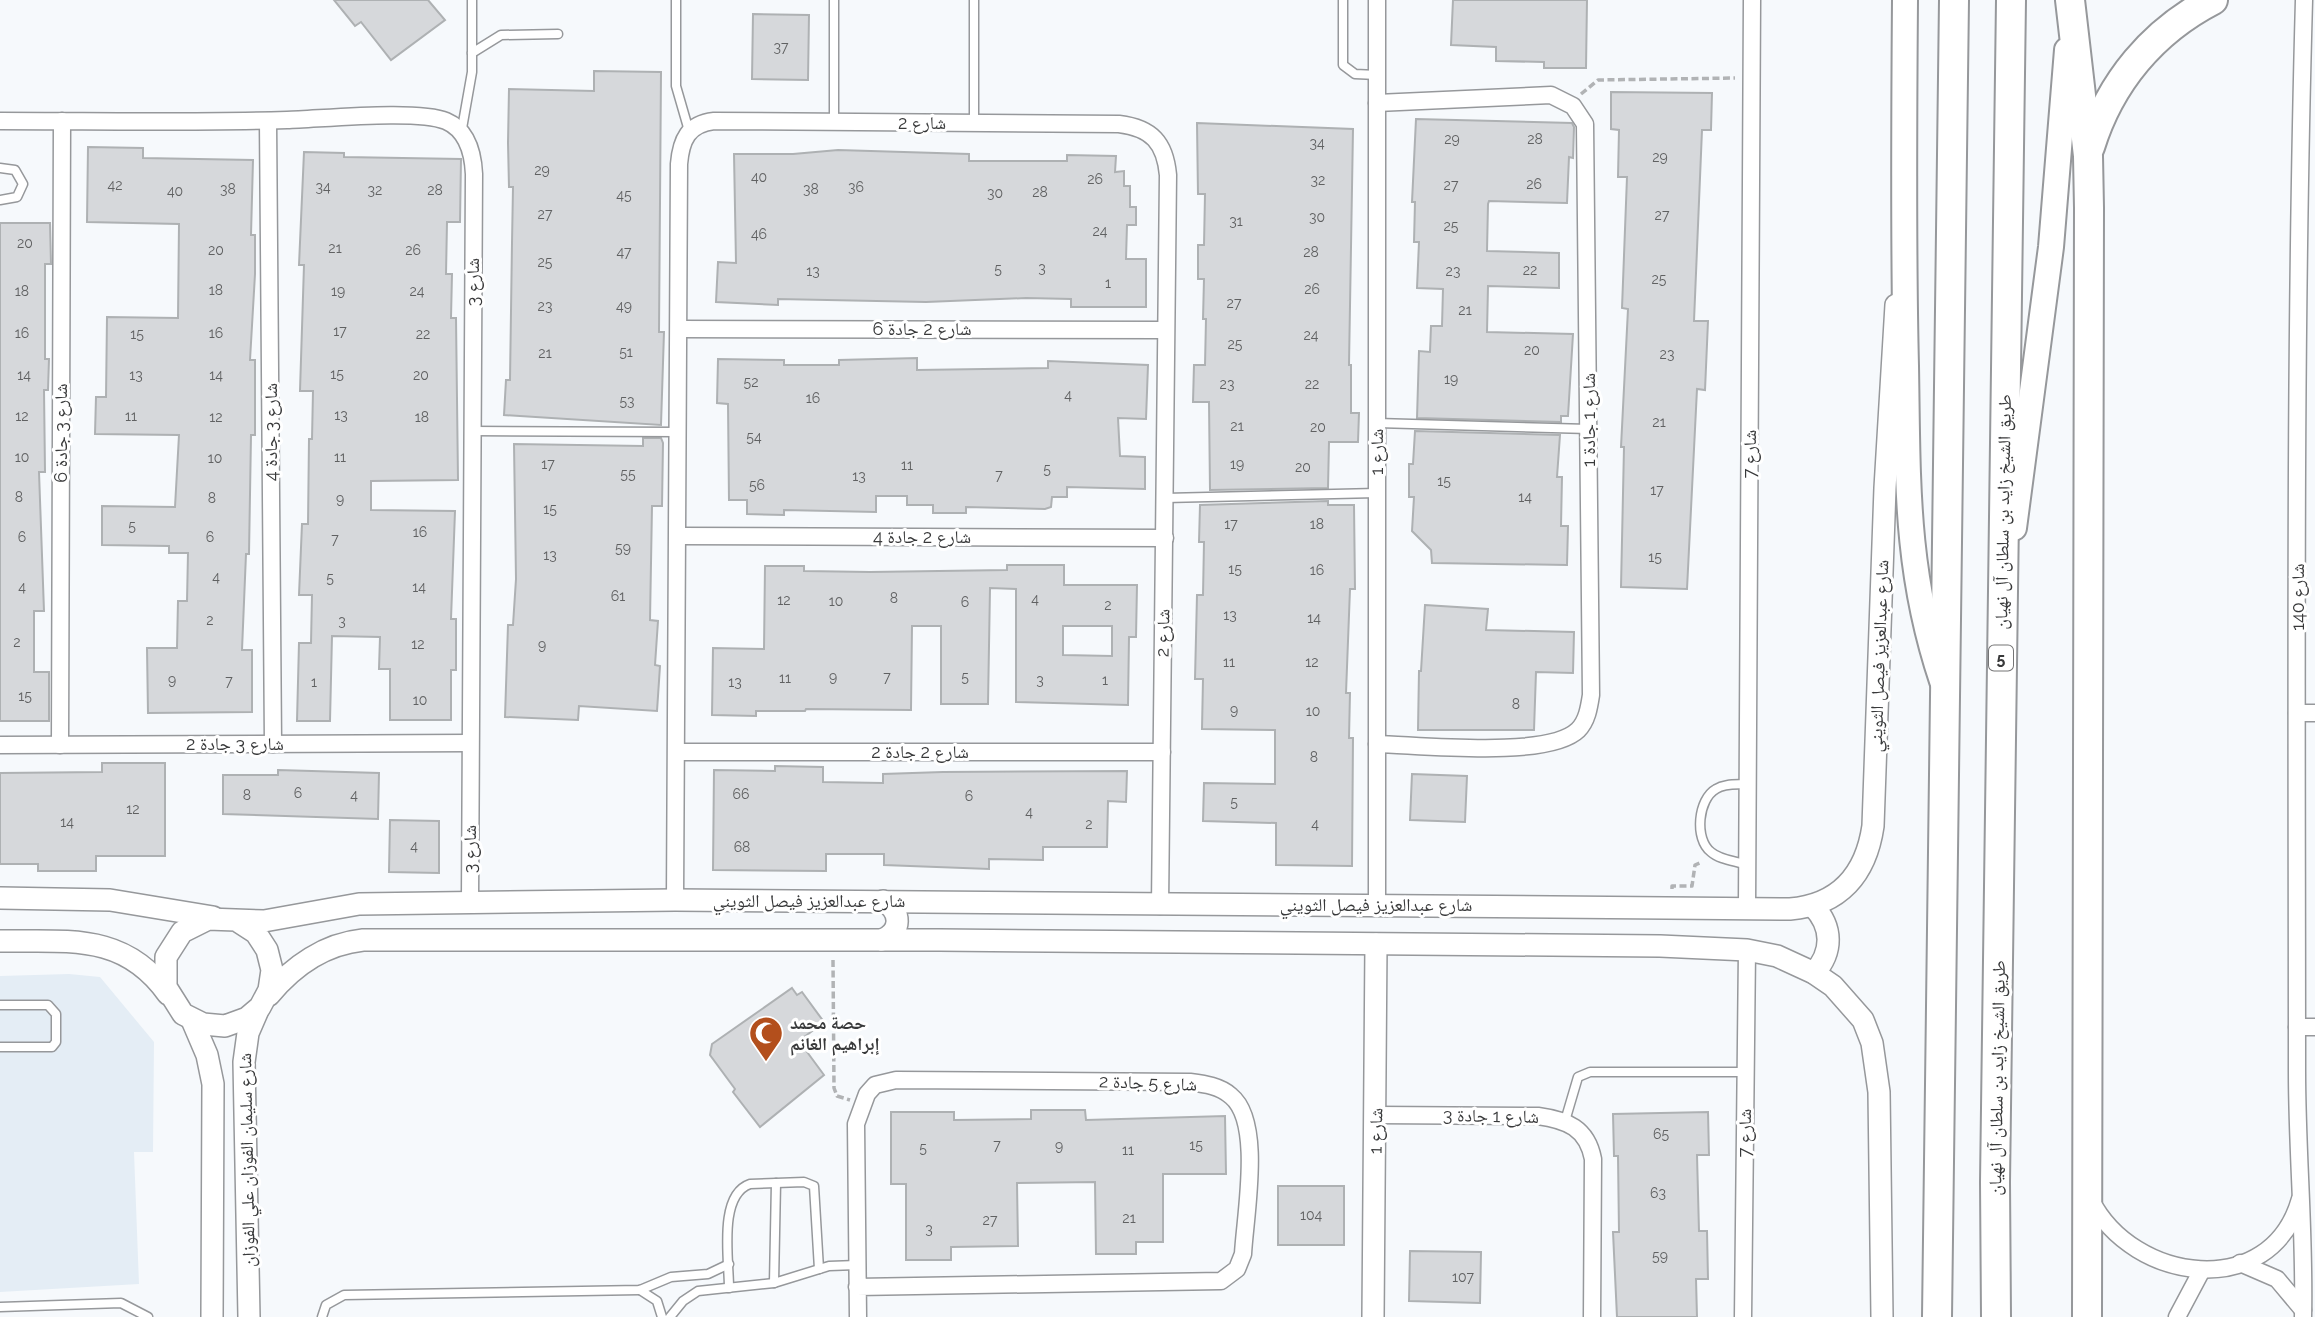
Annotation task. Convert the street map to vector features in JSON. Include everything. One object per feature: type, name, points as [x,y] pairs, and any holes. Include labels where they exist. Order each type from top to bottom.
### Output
[{"type":"highway","points":[[1937,1317],[1954,0]]},
{"type":"highway","name":"طريق الشيخ زايد بن سلطان آل نهيان","points":[[1996,1317],[2011,0]]},
{"type":"highway","points":[[2070,0],[2088,156],[2087,1317]]},
{"type":"highway","points":[[2088,156],[2104,111],[2128,71],[2160,36],[2213,0]]},
{"type":"main road","points":[[1905,0],[1903,232],[1912,556],[1921,611],[1944,688]]},
{"type":"main road","points":[[2002,622],[2051,247],[2070,0]]},
{"type":"street","name":"شارع 1","points":[[1377,0],[1377,904]]},
{"type":"street","name":"شارع 7","points":[[1747,908],[1752,0]]},
{"type":"street","name":"شارع 140","points":[[2086,1185],[2106,1224],[2127,1245],[2164,1263],[2202,1270],[2240,1263],[2275,1242],[2292,1220],[2308,1176],[2297,1027],[2297,713],[2307,405],[2308,228],[2304,0]]},
{"type":"street","points":[[1377,103],[1539,94],[1559,97],[1573,106]]},
{"type":"street","name":"شارع 1 جادة 1","points":[[1377,744],[1538,746],[1559,741],[1579,729],[1586,719],[1591,695],[1587,135],[1586,124],[1573,106]]},
{"type":"street","points":[[0,121],[268,121],[423,116],[449,122],[461,134]]},
{"type":"street","name":"شارع 3 جادة 6","points":[[60,745],[62,121]]},
{"type":"street","name":"شارع 3 جادة 4","points":[[268,121],[273,744]]},
{"type":"street","name":"شارع 2","points":[[689,131],[697,124],[714,121],[1119,124],[1147,131],[1159,140],[1166,158],[1167,175],[1160,906]]},
{"type":"street","points":[[675,900],[680,153],[689,131]]},
{"type":"street","name":"شارع 3","points":[[461,134],[470,147],[474,174],[470,900]]},
{"type":"street","name":"شارع عبدالعزيز فيصل الثويني","points":[[0,898],[118,900],[228,920],[279,919],[359,904],[470,900],[883,901],[1160,906],[1377,904],[1790,909],[1813,906],[1841,892],[1856,877],[1869,849],[1873,826],[1890,366],[1903,232]]},
{"type":"street","name":"شارع 2 جادة 6","points":[[679,329],[1165,330]]},
{"type":"street","name":"شارع 2 جادة 4","points":[[679,536],[1165,538]]},
{"type":"street","points":[[2297,713],[2315,713]]},
{"type":"street","name":"شارع 3 جادة 2","points":[[0,745],[470,743]]},
{"type":"street","name":"شارع 2 جادة 2","points":[[678,752],[1162,752]]},
{"type":"street","points":[[882,940],[890,937],[898,921],[891,905],[883,901]]},
{"type":"street","points":[[939,902],[932,908],[928,926],[939,940]]},
{"type":"street","points":[[1813,906],[1825,921],[1829,940],[1825,958],[1814,973]]},
{"type":"street","points":[[1660,946],[1658,926],[1666,908]]},
{"type":"street","points":[[170,996],[164,967],[175,939],[199,921],[228,920],[262,940],[271,960],[272,980],[263,1003]]},
{"type":"street","points":[[0,942],[81,942],[113,948],[146,969],[192,1020],[226,1026],[247,1018],[306,960],[346,942],[939,940],[1660,946],[1746,950],[1777,957],[1814,973],[1850,1002],[1863,1020],[1877,1069],[1882,1317]]},
{"type":"street","name":"شارع 1","points":[[1373,1317],[1377,944]]},
{"type":"street","name":"شارع 7","points":[[1743,1317],[1746,950]]},
{"type":"street","name":"شارع سليمان الفوزان علي الفوزان","points":[[249,1317],[244,1052],[248,1033],[263,1003]]},
{"type":"street","name":"شارع سليمان الفوزان علي الفوزان","points":[[192,1020],[207,1055],[213,1084],[212,1317]]},
{"type":"street","points":[[2297,1027],[2315,1027]]},
{"type":"street","name":"شارع 5 جادة 2","points":[[857,1287],[1221,1282],[1237,1269],[1243,1254],[1249,1140],[1244,1111],[1230,1094],[1191,1082],[896,1080],[875,1085],[861,1103]]},
{"type":"street","points":[[858,1317],[856,1132],[861,1103]]},
{"type":"street","name":"شارع 1 جادة 3","points":[[1376,1115],[1538,1116],[1565,1121],[1584,1135],[1593,1159],[1592,1317]]},
{"type":"street","points":[[213,1190],[231,1188],[248,1192]]},
{"type":"street","name":"شارع 140","points":[[2302,1194],[2303,1313]]},
{"type":"street","name":"شارع 140","points":[[2240,1263],[2277,1279],[2303,1313]]},
{"type":"street","points":[[2177,1317],[2202,1270]]},
{"type":"lane","points":[[461,134],[470,93],[472,0]]},
{"type":"lane","points":[[676,0],[676,86],[689,131]]},
{"type":"lane","points":[[834,0],[834,122]]},
{"type":"lane","points":[[974,0],[974,123]]},
{"type":"lane","points":[[1343,0],[1343,65],[1355,74],[1377,75]]},
{"type":"lane","points":[[472,53],[500,35],[558,34]]},
{"type":"lane","points":[[0,168],[15,170],[23,184],[17,197],[0,200]]},
{"type":"lane","points":[[1377,423],[1589,429]]},
{"type":"lane","points":[[473,431],[679,432]]},
{"type":"lane","points":[[1165,498],[1377,493]]},
{"type":"lane","points":[[1747,865],[1717,856],[1709,851],[1702,840],[1704,802],[1718,787],[1748,784]]},
{"type":"lane","points":[[0,1005],[48,1005],[56,1014],[56,1042],[52,1047],[0,1047]]},
{"type":"lane","points":[[1565,1121],[1578,1077],[1590,1073],[1745,1072]]},
{"type":"lane","points":[[729,1288],[729,1209],[734,1194],[750,1184],[804,1182],[814,1186],[819,1269]]},
{"type":"lane","points":[[774,1283],[776,1183]]},
{"type":"lane","points":[[322,1317],[326,1305],[334,1298],[354,1293],[640,1290],[671,1277],[708,1274],[729,1264]]},
{"type":"lane","points":[[670,1317],[691,1295],[708,1289],[774,1283],[819,1269],[857,1265]]},
{"type":"lane","points":[[640,1290],[657,1301],[662,1317]]},
{"type":"lane","points":[[0,1307],[121,1303],[148,1317]]},
{"type":"path","points":[[1573,106],[1584,90],[1598,79],[1751,78]]},
{"type":"path","points":[[1666,908],[1672,886],[1692,886],[1695,865],[1717,856]]},
{"type":"path","points":[[833,940],[834,1088],[837,1096],[861,1103]]},
{"type":"shaded area","points":[[69,974],[100,977],[154,1042],[153,1152],[134,1152],[139,1284],[0,1292],[0,976]]},
{"type":"building","points":[[334,0],[428,0],[445,20],[391,60],[361,22],[355,26]]},
{"type":"building","points":[[1453,0],[1587,0],[1586,68],[1544,68],[1544,62],[1496,61],[1496,47],[1451,45]]},
{"type":"building","points":[[753,14],[809,15],[808,80],[752,79]]},
{"type":"building","points":[[594,71],[661,72],[659,332],[664,332],[661,425],[504,415],[506,380],[510,380],[513,187],[509,187],[509,89],[594,91]]},
{"type":"building","points":[[1611,92],[1712,93],[1711,130],[1702,130],[1694,321],[1708,321],[1705,390],[1697,389],[1687,589],[1621,587],[1624,447],[1621,447],[1628,309],[1622,308],[1627,177],[1618,177],[1619,130],[1611,129]]},
{"type":"building","points":[[1416,119],[1572,123],[1574,127],[1573,158],[1569,157],[1567,203],[1489,201],[1488,204],[1487,251],[1559,253],[1559,288],[1488,286],[1487,332],[1573,334],[1568,416],[1561,416],[1561,422],[1417,418],[1419,351],[1430,352],[1431,326],[1442,326],[1443,289],[1417,288],[1419,242],[1414,242],[1415,202],[1412,202]]},
{"type":"building","points":[[1197,123],[1353,129],[1349,365],[1351,413],[1359,413],[1358,442],[1329,442],[1328,488],[1210,490],[1209,402],[1193,402],[1194,365],[1205,365],[1206,319],[1203,319],[1204,279],[1198,279],[1198,245],[1204,245],[1205,194],[1198,194]]},
{"type":"building","points":[[88,147],[143,148],[143,158],[253,160],[251,235],[255,235],[255,274],[250,360],[255,360],[255,435],[251,435],[249,554],[246,554],[242,650],[252,650],[252,712],[148,713],[147,648],[177,648],[178,601],[187,601],[188,553],[169,553],[169,546],[102,545],[102,506],[175,507],[179,435],[95,434],[96,397],[106,397],[107,317],[178,318],[179,224],[87,222]]},
{"type":"building","points":[[838,150],[969,154],[969,161],[1067,161],[1067,155],[1116,156],[1115,172],[1124,171],[1124,186],[1130,186],[1130,207],[1136,207],[1136,225],[1127,225],[1126,259],[1146,259],[1146,307],[1071,307],[1071,299],[1026,298],[926,302],[778,299],[778,305],[716,302],[718,262],[736,263],[734,154],[793,154]]},
{"type":"building","points":[[304,152],[344,153],[344,157],[461,159],[460,222],[447,222],[446,274],[452,274],[451,318],[456,318],[458,480],[371,481],[371,510],[455,511],[451,619],[456,619],[456,670],[451,670],[451,720],[390,720],[390,669],[379,669],[380,637],[332,636],[330,721],[297,721],[299,643],[311,643],[312,595],[299,595],[302,524],[308,524],[309,439],[312,439],[313,391],[300,391],[304,265],[299,265]]},
{"type":"building","points":[[0,223],[50,223],[51,264],[45,264],[45,359],[49,359],[48,390],[44,390],[45,472],[39,472],[44,611],[34,611],[34,672],[49,672],[49,721],[0,721]]},
{"type":"building","points":[[917,358],[917,370],[1048,368],[1048,361],[1148,365],[1146,419],[1118,418],[1120,456],[1145,457],[1145,489],[1067,487],[1067,497],[1052,497],[1051,507],[1045,509],[966,507],[966,513],[933,513],[933,505],[907,505],[907,496],[876,496],[876,512],[784,510],[784,515],[747,514],[747,500],[729,500],[728,404],[717,403],[718,359],[784,360],[784,365],[839,365],[839,360]]},
{"type":"building","points":[[1415,431],[1560,435],[1557,477],[1562,477],[1561,526],[1568,526],[1567,565],[1432,563],[1431,550],[1412,531],[1414,497],[1409,497],[1409,464],[1413,464]]},
{"type":"building","points":[[643,438],[661,438],[663,443],[662,506],[652,506],[650,620],[658,621],[655,665],[660,666],[657,711],[579,706],[578,720],[505,717],[508,625],[513,625],[516,579],[514,444],[643,446]]},
{"type":"building","points":[[1328,501],[1328,505],[1354,505],[1355,589],[1350,589],[1346,693],[1350,693],[1349,738],[1353,738],[1352,866],[1276,865],[1276,823],[1203,821],[1204,783],[1275,784],[1275,730],[1202,729],[1203,679],[1195,679],[1197,595],[1203,595],[1204,542],[1199,542],[1200,505]]},
{"type":"building","points":[[1007,565],[1064,565],[1064,585],[1137,585],[1136,637],[1129,637],[1128,705],[1016,702],[1016,589],[990,588],[988,704],[941,704],[941,626],[912,626],[911,710],[806,709],[756,711],[756,716],[712,715],[713,648],[764,649],[765,566],[804,566],[804,571],[1007,570]],"holes":[[[1063,626],[1112,626],[1112,656],[1063,655]]]},
{"type":"building","points":[[1425,605],[1488,609],[1486,630],[1574,632],[1573,673],[1536,672],[1534,730],[1418,730],[1419,671]]},
{"type":"building","points":[[102,763],[165,763],[165,856],[96,856],[96,871],[38,871],[38,864],[0,864],[0,773],[102,772]]},
{"type":"building","points":[[775,766],[823,767],[823,782],[883,783],[883,774],[1127,771],[1126,802],[1108,801],[1107,847],[1043,847],[1043,860],[989,859],[989,869],[884,865],[884,854],[826,854],[826,871],[713,870],[714,770],[775,771]]},
{"type":"building","points":[[278,770],[379,773],[378,819],[223,814],[223,775],[278,775]]},
{"type":"building","points":[[1412,774],[1467,776],[1465,822],[1410,820]]},
{"type":"building","points":[[390,820],[439,821],[439,873],[389,872]]},
{"type":"building","name":"حصة محمد إبراهيم الغانم","points":[[792,988],[797,995],[802,992],[824,1022],[799,1041],[824,1075],[760,1127],[733,1092],[735,1089],[710,1055],[712,1044]]},
{"type":"building","points":[[1031,1110],[1085,1110],[1086,1120],[1225,1116],[1226,1174],[1163,1174],[1163,1242],[1136,1242],[1136,1254],[1096,1254],[1095,1182],[1017,1183],[1018,1246],[951,1247],[951,1260],[906,1260],[906,1184],[891,1184],[891,1112],[954,1112],[954,1120],[1031,1119]]},
{"type":"building","points":[[1708,1112],[1709,1155],[1697,1155],[1699,1231],[1707,1231],[1708,1279],[1696,1279],[1697,1317],[1617,1317],[1613,1232],[1619,1232],[1618,1156],[1614,1156],[1613,1114]]},
{"type":"building","points":[[1278,1186],[1344,1186],[1344,1245],[1278,1245]]},
{"type":"building","points":[[1410,1251],[1481,1252],[1480,1303],[1409,1301]]},
{"type":"place","name":"حصة محمد إبراهيم الغانم","points":[[766,1063]]}]
